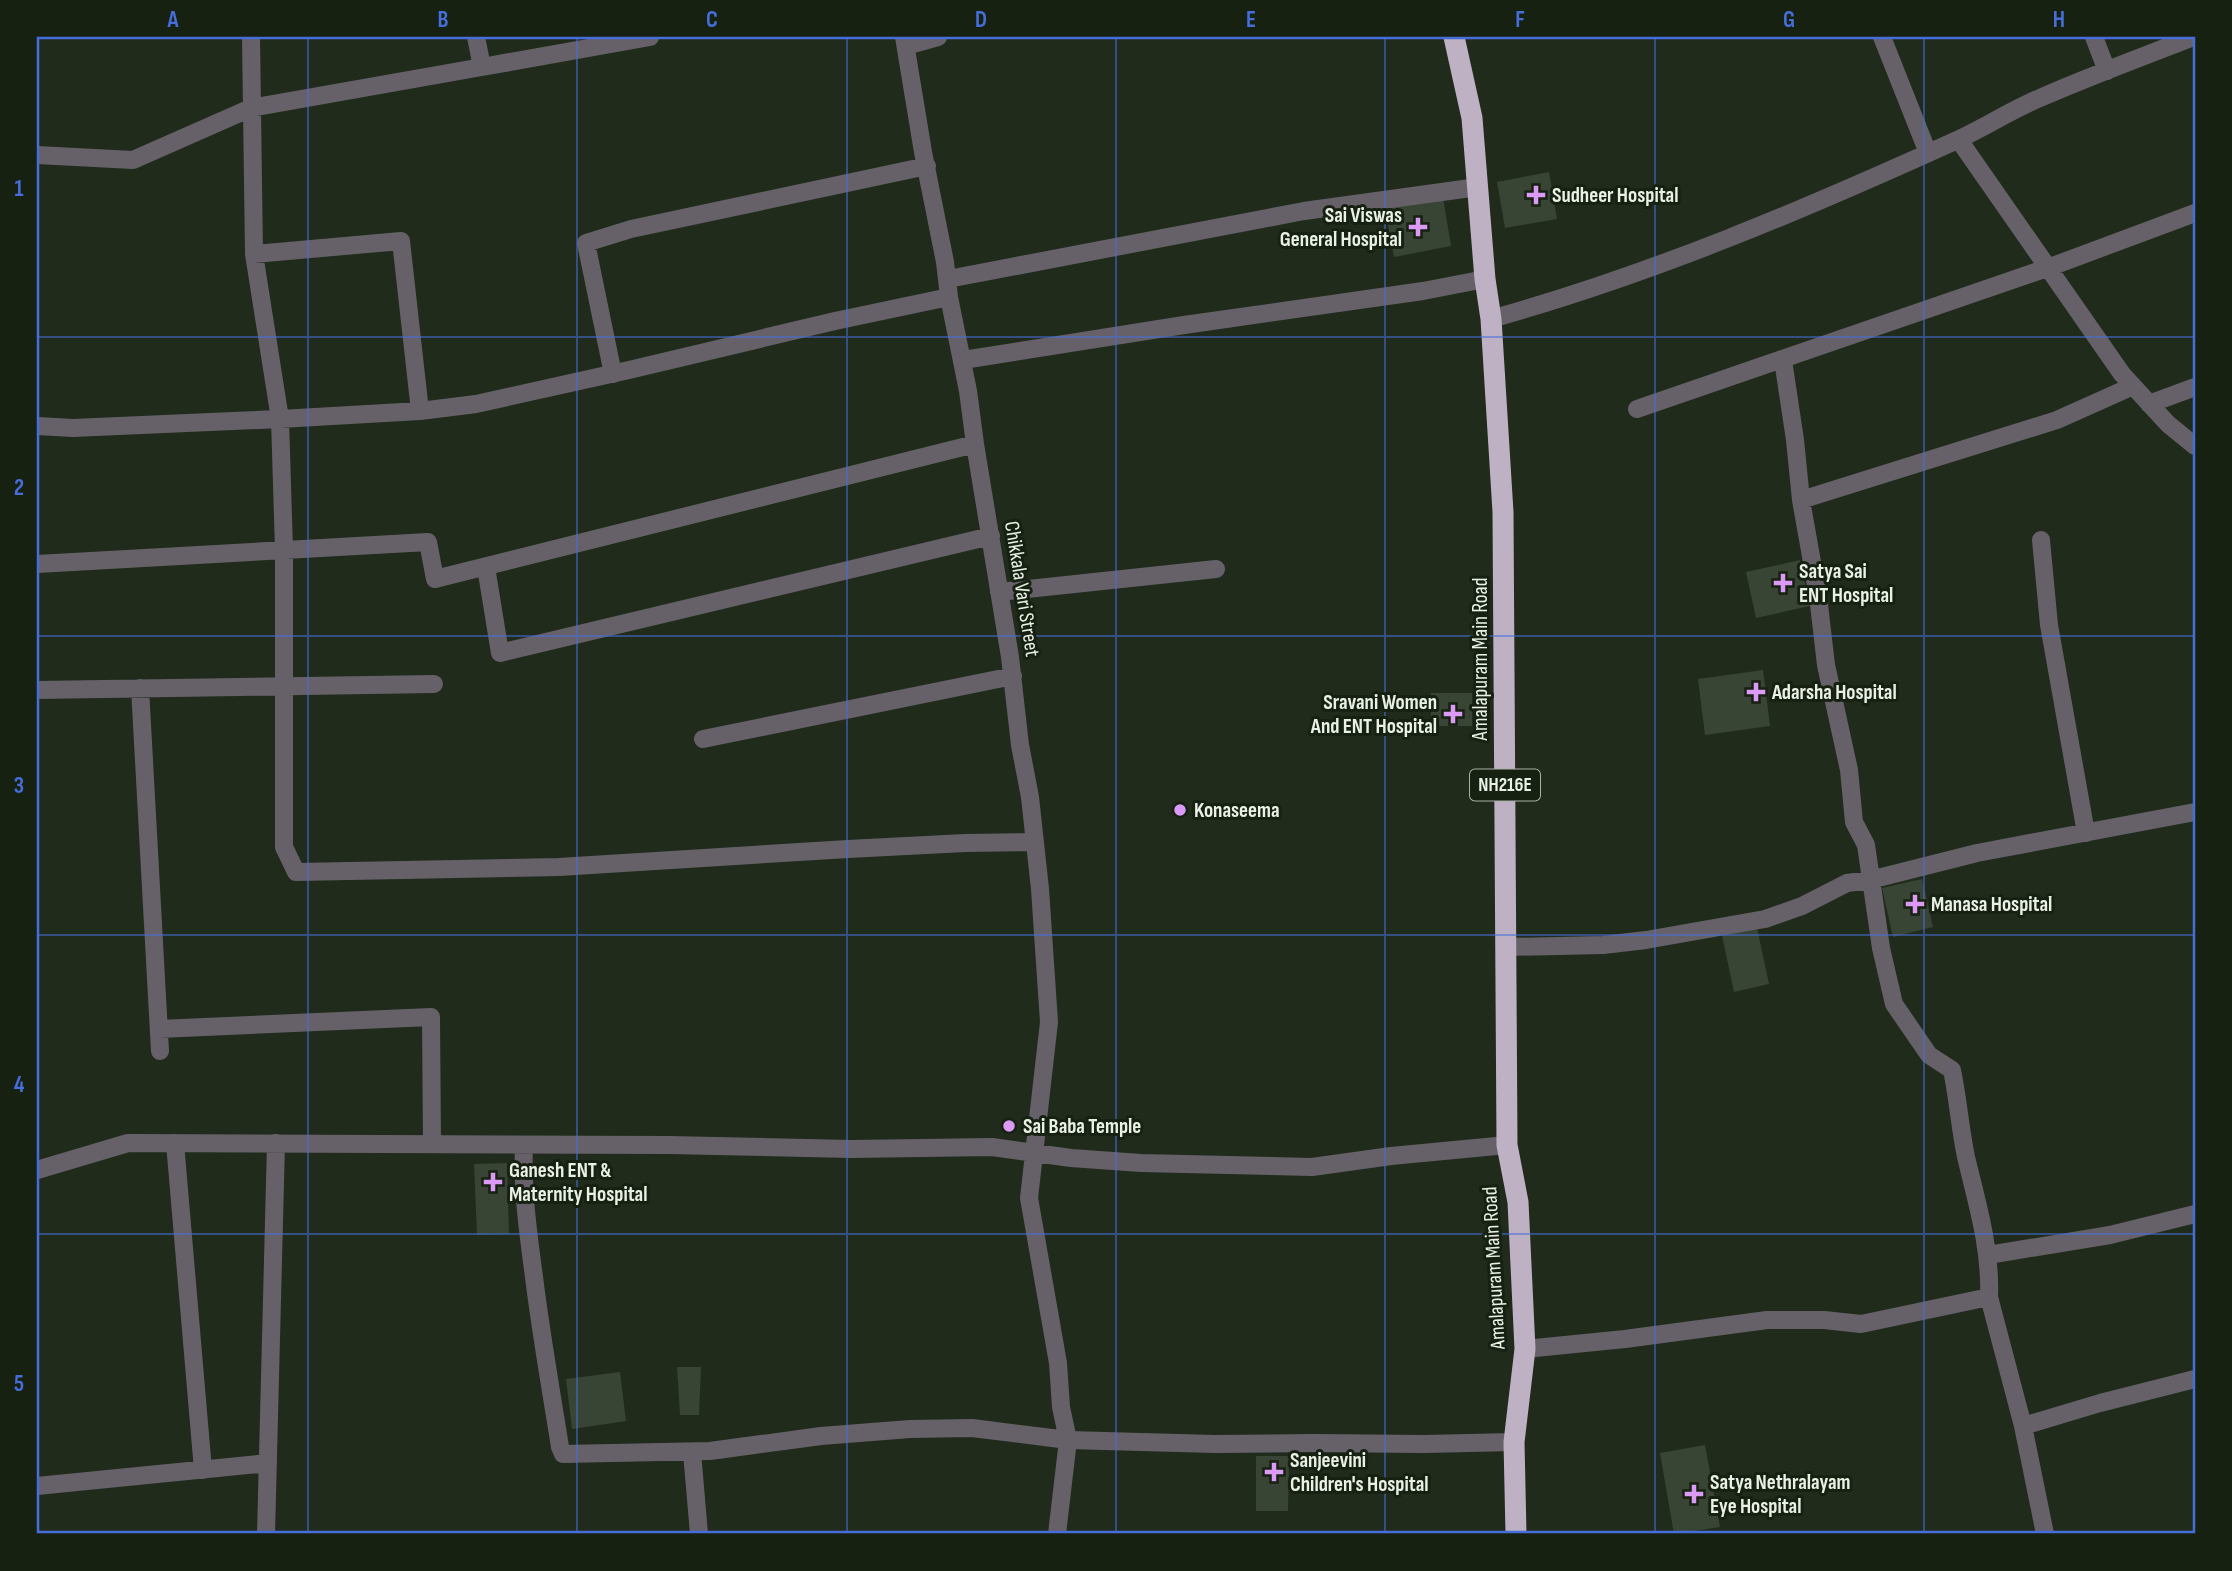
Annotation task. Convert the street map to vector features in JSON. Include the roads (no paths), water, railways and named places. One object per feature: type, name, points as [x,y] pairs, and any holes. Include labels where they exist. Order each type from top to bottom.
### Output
[{"type":"highway","name":"Amalapuram Main Road","points":[[1454,37],[1472,118],[1485,279],[1491,319],[1503,513],[1507,1144],[1518,1202],[1525,1349],[1514,1442],[1517,1534]]},
{"type":"street","points":[[251,37],[254,254],[280,419],[284,550],[284,847],[296,872],[559,867],[874,847],[1033,842]]},
{"type":"street","points":[[476,37],[482,67]]},
{"type":"street","points":[[37,155],[133,160],[251,108],[650,37]]},
{"type":"street","points":[[905,41],[939,37]]},
{"type":"street","points":[[1882,37],[1928,153]]},
{"type":"street","points":[[2094,37],[2107,71]]},
{"type":"street","points":[[1491,319],[1562,299],[1687,256],[1785,217],[1959,140],[2038,98],[2193,37]]},
{"type":"street","name":"Chikkala Vari Street","points":[[905,41],[963,360],[991,536],[1030,797],[1040,890],[1049,1022],[1029,1198],[1058,1363],[1061,1407],[1068,1440],[1057,1534]]},
{"type":"street","points":[[1959,140],[2122,374],[2168,424],[2195,446]]},
{"type":"street","points":[[613,374],[586,243],[644,226],[927,166]]},
{"type":"street","points":[[37,426],[73,428],[280,419],[420,411],[476,404],[785,332],[949,288],[1304,211],[1478,187]]},
{"type":"street","points":[[1637,409],[2050,267],[2195,213]]},
{"type":"street","points":[[254,254],[401,241],[420,411]]},
{"type":"street","points":[[963,360],[1423,291],[1485,279]]},
{"type":"street","points":[[1783,360],[1826,664],[1849,770],[1854,822],[1866,845],[1881,948],[1894,1004],[1929,1055],[1952,1070],[1965,1154],[1981,1216],[1987,1255],[1989,1297],[2024,1426],[2045,1534]]},
{"type":"street","points":[[1801,500],[2057,420],[2133,386]]},
{"type":"street","points":[[2150,404],[2195,387]]},
{"type":"street","points":[[37,564],[428,541],[435,579],[975,444]]},
{"type":"street","points":[[486,566],[500,653],[991,536]]},
{"type":"street","points":[[2041,540],[2049,625],[2086,833]]},
{"type":"street","points":[[999,592],[1216,569]]},
{"type":"street","points":[[703,739],[1013,676]]},
{"type":"street","points":[[37,690],[434,684]]},
{"type":"street","points":[[140,688],[160,1051]]},
{"type":"street","points":[[1506,947],[1579,946],[1646,940],[1765,919],[1802,906],[1847,883],[1870,880],[1977,853],[2195,812]]},
{"type":"street","points":[[159,1029],[431,1017],[432,1144]]},
{"type":"street","points":[[37,1170],[128,1143],[524,1144],[851,1149],[992,1147],[1141,1163],[1312,1167],[1507,1144]]},
{"type":"street","points":[[175,1143],[203,1470]]},
{"type":"street","points":[[266,1534],[276,1143]]},
{"type":"street","points":[[524,1144],[522,1184],[531,1259],[563,1454],[710,1451],[821,1436],[910,1429],[972,1428],[1068,1440],[1215,1444],[1514,1442]]},
{"type":"street","points":[[1987,1255],[2110,1236],[2195,1214]]},
{"type":"street","points":[[1525,1349],[1767,1320],[1824,1320],[1861,1324],[1989,1297]]},
{"type":"street","points":[[2024,1426],[2195,1379]]},
{"type":"street","points":[[692,1452],[699,1534]]},
{"type":"street","points":[[37,1486],[268,1463]]},
{"type":"place","name":"Sudheer Hospital","points":[[1536,195]]},
{"type":"place","name":"Sai Viswas General Hospital","points":[[1418,227]]},
{"type":"place","name":"Satya Sai ENT Hospital","points":[[1783,583]]},
{"type":"place","name":"Adarsha Hospital","points":[[1756,692]]},
{"type":"place","name":"Sravani Women And ENT Hospital","points":[[1453,714]]},
{"type":"place","name":"Konaseema","points":[[1180,810]]},
{"type":"place","name":"Manasa Hospital","points":[[1915,904]]},
{"type":"place","name":"Sai Baba Temple","points":[[1009,1126]]},
{"type":"place","name":"Ganesh ENT & Maternity Hospital","points":[[493,1182]]},
{"type":"place","name":"Sanjeevini Children's Hospital","points":[[1274,1472]]},
{"type":"place","name":"Satya Nethralayam Eye Hospital","points":[[1694,1494]]}]
